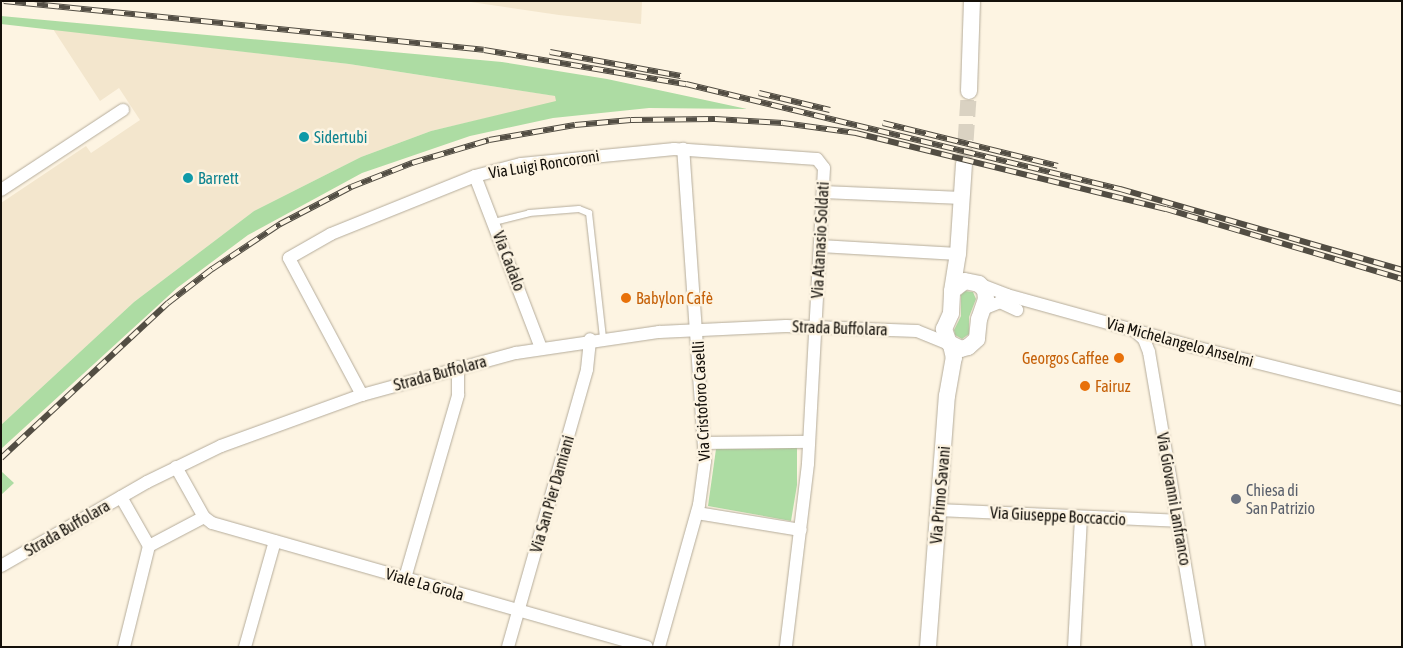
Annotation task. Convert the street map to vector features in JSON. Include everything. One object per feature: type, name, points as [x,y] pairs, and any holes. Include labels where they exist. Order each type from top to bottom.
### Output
[{"type":"street","points":[[969,91],[973,39],[972,1]]},
{"type":"street","points":[[973,39],[981,1]]},
{"type":"street","points":[[1,190],[123,110]]},
{"type":"street","name":"Via Luigi Roncoroni","points":[[362,395],[288,258],[349,226],[475,176],[545,161],[684,149],[817,159]]},
{"type":"street","name":"Via Cristoforo Caselli","points":[[658,647],[697,513],[703,487],[706,443],[684,149]]},
{"type":"street","name":"Via Atanasio Soldati","points":[[801,530],[809,442],[823,192],[824,168],[817,159]]},
{"type":"street","name":"Via Primo Savani","points":[[928,647],[947,396],[954,358],[951,346],[944,332],[949,318],[958,254],[964,164]]},
{"type":"street","name":"Via Cadalo","points":[[475,176],[541,348]]},
{"type":"street","points":[[823,192],[962,198]]},
{"type":"street","points":[[820,246],[958,254],[986,296],[974,344],[961,349],[951,346]]},
{"type":"street","points":[[952,291],[962,282],[979,284]]},
{"type":"street","name":"Via Michelangelo Anselmi","points":[[979,284],[1007,296],[1402,399]]},
{"type":"street","points":[[982,309],[1000,302],[1017,310]]},
{"type":"street","name":"Strada Buffolara","points":[[917,331],[949,318]]},
{"type":"street","name":"Strada Buffolara","points":[[1,566],[176,466],[268,427],[362,395],[458,368],[541,348],[597,339],[697,329],[816,326],[917,331],[951,346]]},
{"type":"street","name":"Via Giovanni Lanfranco","points":[[1130,328],[1142,336],[1149,352],[1199,647]]},
{"type":"street","name":"Via San Pier Damiani","points":[[508,647],[597,339]]},
{"type":"street","points":[[1149,352],[1151,342],[1166,339]]},
{"type":"street","points":[[405,578],[458,396],[458,368]]},
{"type":"street","name":"Via Michelangelo Anselmi","points":[[1382,395],[1402,408]]},
{"type":"street","points":[[706,443],[809,442]]},
{"type":"street","points":[[149,546],[204,517],[176,466]]},
{"type":"street","points":[[121,496],[149,546],[124,647]]},
{"type":"street","name":"Via Giuseppe Boccaccio","points":[[938,510],[1177,521]]},
{"type":"street","points":[[697,513],[801,530],[786,647]]},
{"type":"street","points":[[1074,647],[1081,516]]},
{"type":"street","name":"Viale La Grola","points":[[204,517],[212,523],[647,647]]},
{"type":"street","points":[[245,647],[275,541]]},
{"type":"lane","points":[[494,222],[529,213],[579,209],[589,213],[597,339]]},
{"type":"shaded area","points":[[464,1],[642,1],[641,24],[559,15]]},
{"type":"shaded area","points":[[53,29],[349,64],[556,96],[556,102],[431,131],[361,157],[254,211],[134,302],[1,425],[1,203],[86,146],[91,153],[140,120],[119,88],[100,101]]},
{"type":"green space","points":[[1,16],[502,62],[607,79],[747,109],[649,108],[553,118],[470,136],[362,173],[248,235],[177,288],[1,449],[1,425],[134,302],[254,211],[361,157],[431,131],[556,101],[555,96],[349,64],[1,24]]},
{"type":"green space","points":[[965,291],[973,292],[976,299],[969,317],[969,334],[962,339],[955,335],[954,330],[961,316],[961,295]]},
{"type":"green space","points":[[797,448],[797,485],[791,521],[708,506],[716,449]]},
{"type":"green space","points":[[1,471],[14,483],[1,495]]},
{"type":"tunnel","points":[[964,164],[969,91]]},
{"type":"railway","points":[[4,1],[484,50],[686,84],[1120,189],[1402,270]]},
{"type":"railway","points":[[550,52],[681,76]]},
{"type":"railway","points":[[759,93],[830,110]]},
{"type":"railway","points":[[1,458],[168,303],[212,269],[280,224],[351,187],[412,163],[489,140],[575,125],[631,120],[715,119],[783,123],[856,133],[1166,209],[1402,279]]},
{"type":"railway","points":[[883,123],[1058,166]]},
{"type":"place","name":"Sidertubi","points":[[304,137]]},
{"type":"place","name":"Barrett","points":[[188,178]]},
{"type":"place","name":"Babylon Cafè","points":[[626,298]]},
{"type":"place","name":"Georgos Caffee","points":[[1119,358]]},
{"type":"place","name":"Fairuz","points":[[1085,386]]},
{"type":"place","name":"Chiesa di San Patrizio","points":[[1236,499]]}]
